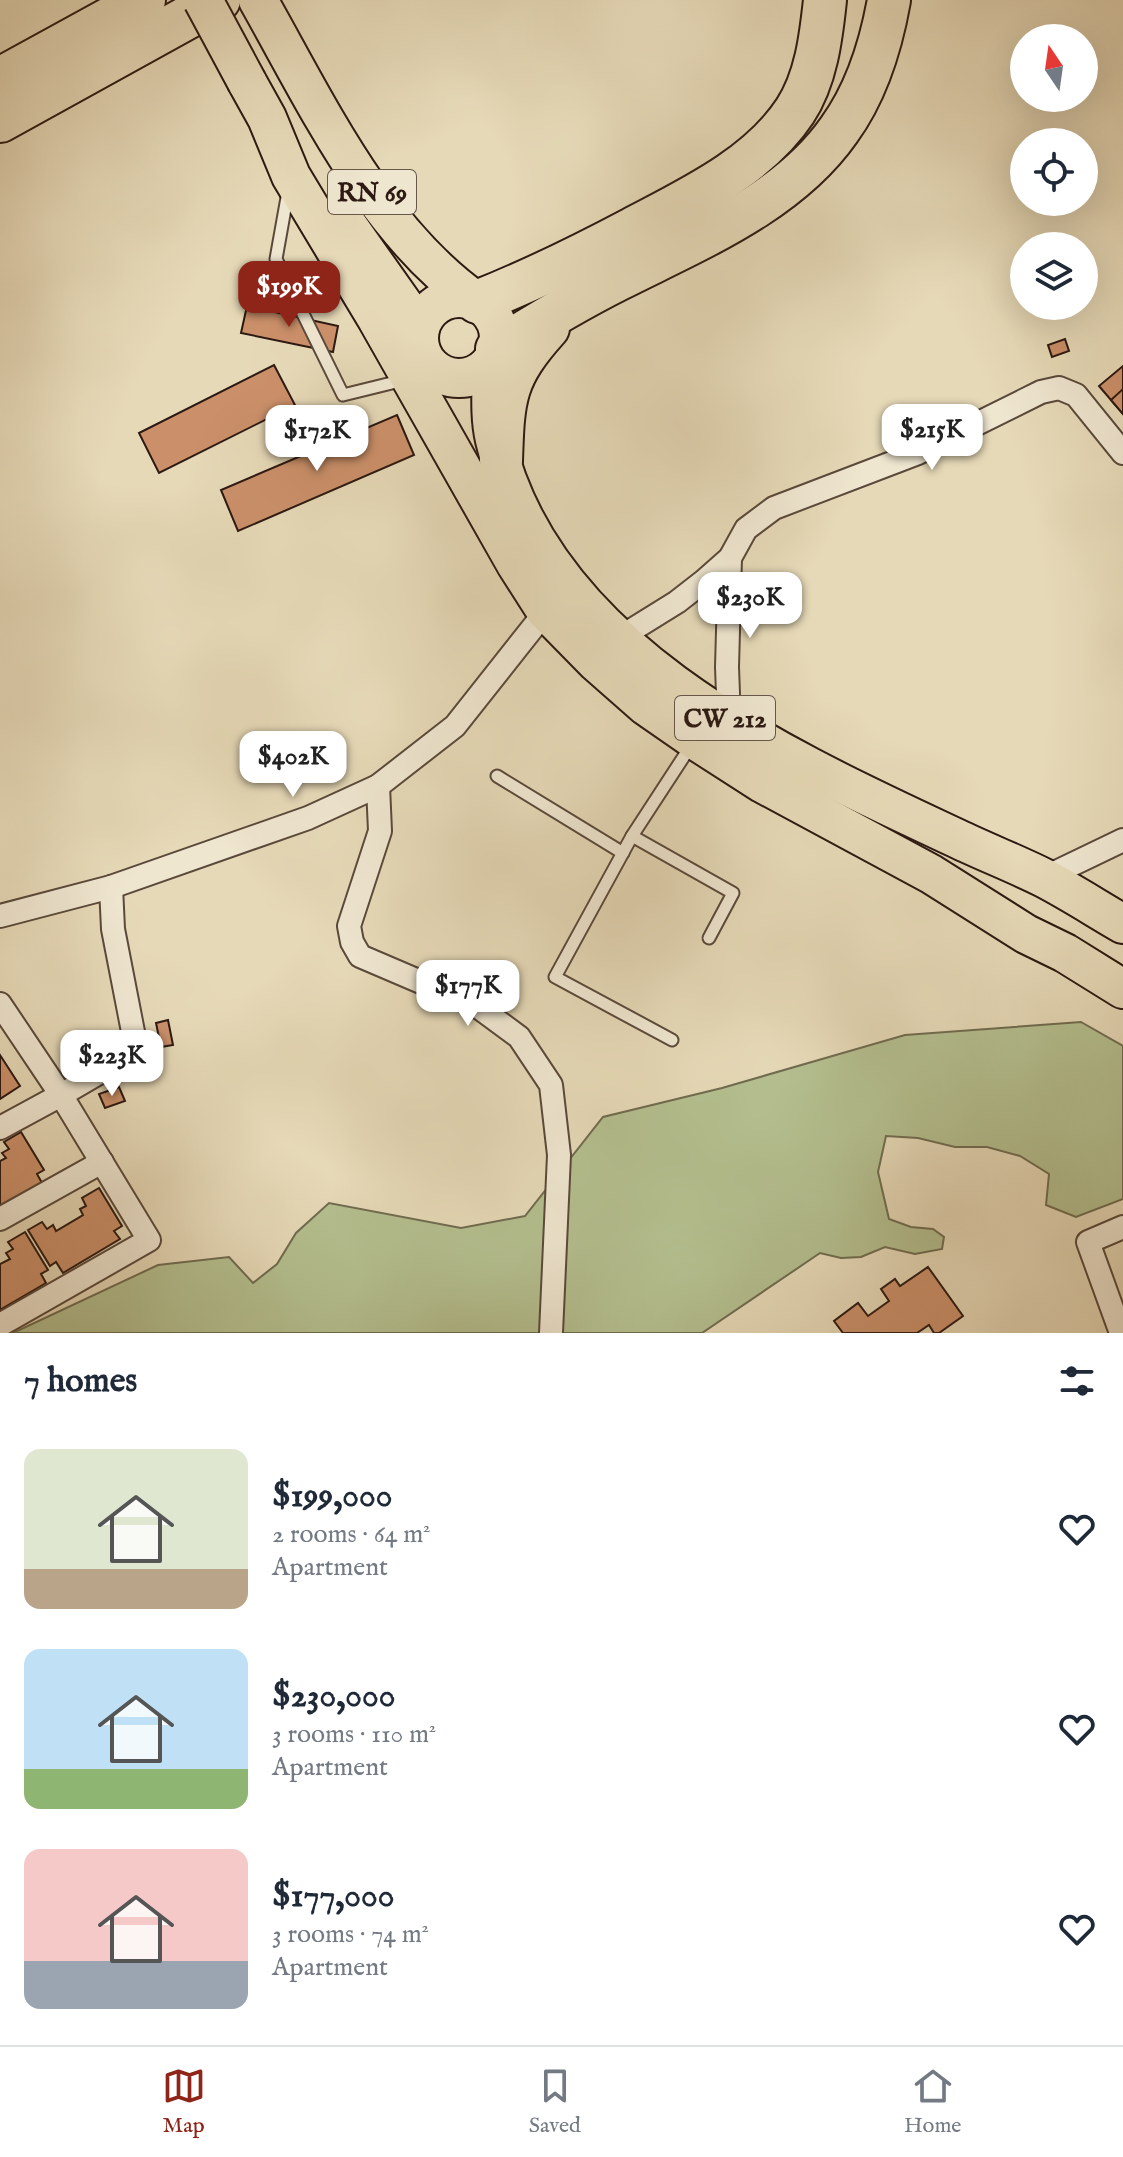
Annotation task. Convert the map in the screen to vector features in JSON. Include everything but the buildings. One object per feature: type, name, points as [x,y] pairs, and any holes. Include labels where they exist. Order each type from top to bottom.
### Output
[{"type":"highway","points":[[0,79],[144,0]]},
{"type":"highway","name":"RN 69","points":[[203,0],[267,118],[291,176],[420,372],[498,532]]},
{"type":"highway","points":[[0,121],[219,0]]},
{"type":"highway","name":"RN 69","points":[[258,0],[363,178],[396,226],[446,280],[477,302]]},
{"type":"highway","points":[[477,302],[533,279],[681,203],[768,143],[795,111],[810,80],[820,42],[825,0]]},
{"type":"highway","points":[[494,355],[499,335],[496,322],[488,310],[477,302],[464,298],[438,303],[429,311],[420,328],[420,372],[455,378],[469,377],[482,371],[494,355],[597,290],[728,223],[775,193],[808,165],[839,131],[858,98],[876,54],[889,0]]},
{"type":"highway","points":[[267,118],[420,328]]},
{"type":"highway","points":[[501,461],[505,399],[524,355],[548,328],[597,290]]},
{"type":"highway","name":"CW 212","points":[[494,355],[494,437],[518,506],[571,588],[619,638],[669,680],[729,721],[870,797],[1044,878],[1123,924]]},
{"type":"highway","name":"CW 212","points":[[498,532],[546,611],[646,706],[762,783],[931,874],[1026,934],[1065,953],[1123,989]]},
{"type":"highway","points":[[1026,934],[1055,962],[1123,1012]]},
{"type":"street","points":[[619,638],[677,602],[730,558],[746,529],[774,508],[918,453],[1050,389],[1059,388],[1076,395],[1123,453]]},
{"type":"street","points":[[729,721],[730,558]]},
{"type":"street","points":[[0,916],[111,887],[308,818],[378,786],[455,726],[546,611]]},
{"type":"street","points":[[378,786],[380,831],[349,926],[352,942],[360,956],[477,1006],[519,1037],[551,1085],[559,1155],[551,1333]]},
{"type":"street","points":[[1044,878],[1123,840]]},
{"type":"street","points":[[0,1128],[109,1067],[135,1042],[113,929],[111,887]]},
{"type":"street","points":[[0,1004],[61,1095],[149,1240],[0,1325]]},
{"type":"street","points":[[0,1219],[102,1162]]},
{"type":"street","points":[[1121,1333],[1088,1242],[1123,1227]]},
{"type":"lane","points":[[291,176],[276,259],[343,395],[420,372]]},
{"type":"lane","points":[[672,1040],[555,977],[632,836],[695,740]]},
{"type":"lane","points":[[497,776],[623,853]]},
{"type":"lane","points":[[632,836],[733,893],[709,938]]},
{"type":"green space","points":[[1081,1022],[1123,1046],[1123,1199],[1076,1217],[1046,1205],[1049,1174],[1020,1156],[987,1147],[955,1147],[918,1138],[886,1136],[878,1172],[889,1219],[911,1227],[933,1229],[944,1237],[942,1249],[915,1254],[885,1247],[861,1257],[841,1258],[820,1253],[702,1333],[13,1333],[158,1265],[229,1257],[253,1283],[277,1264],[296,1233],[329,1203],[461,1228],[525,1216],[603,1117],[722,1088],[905,1035]]}]
